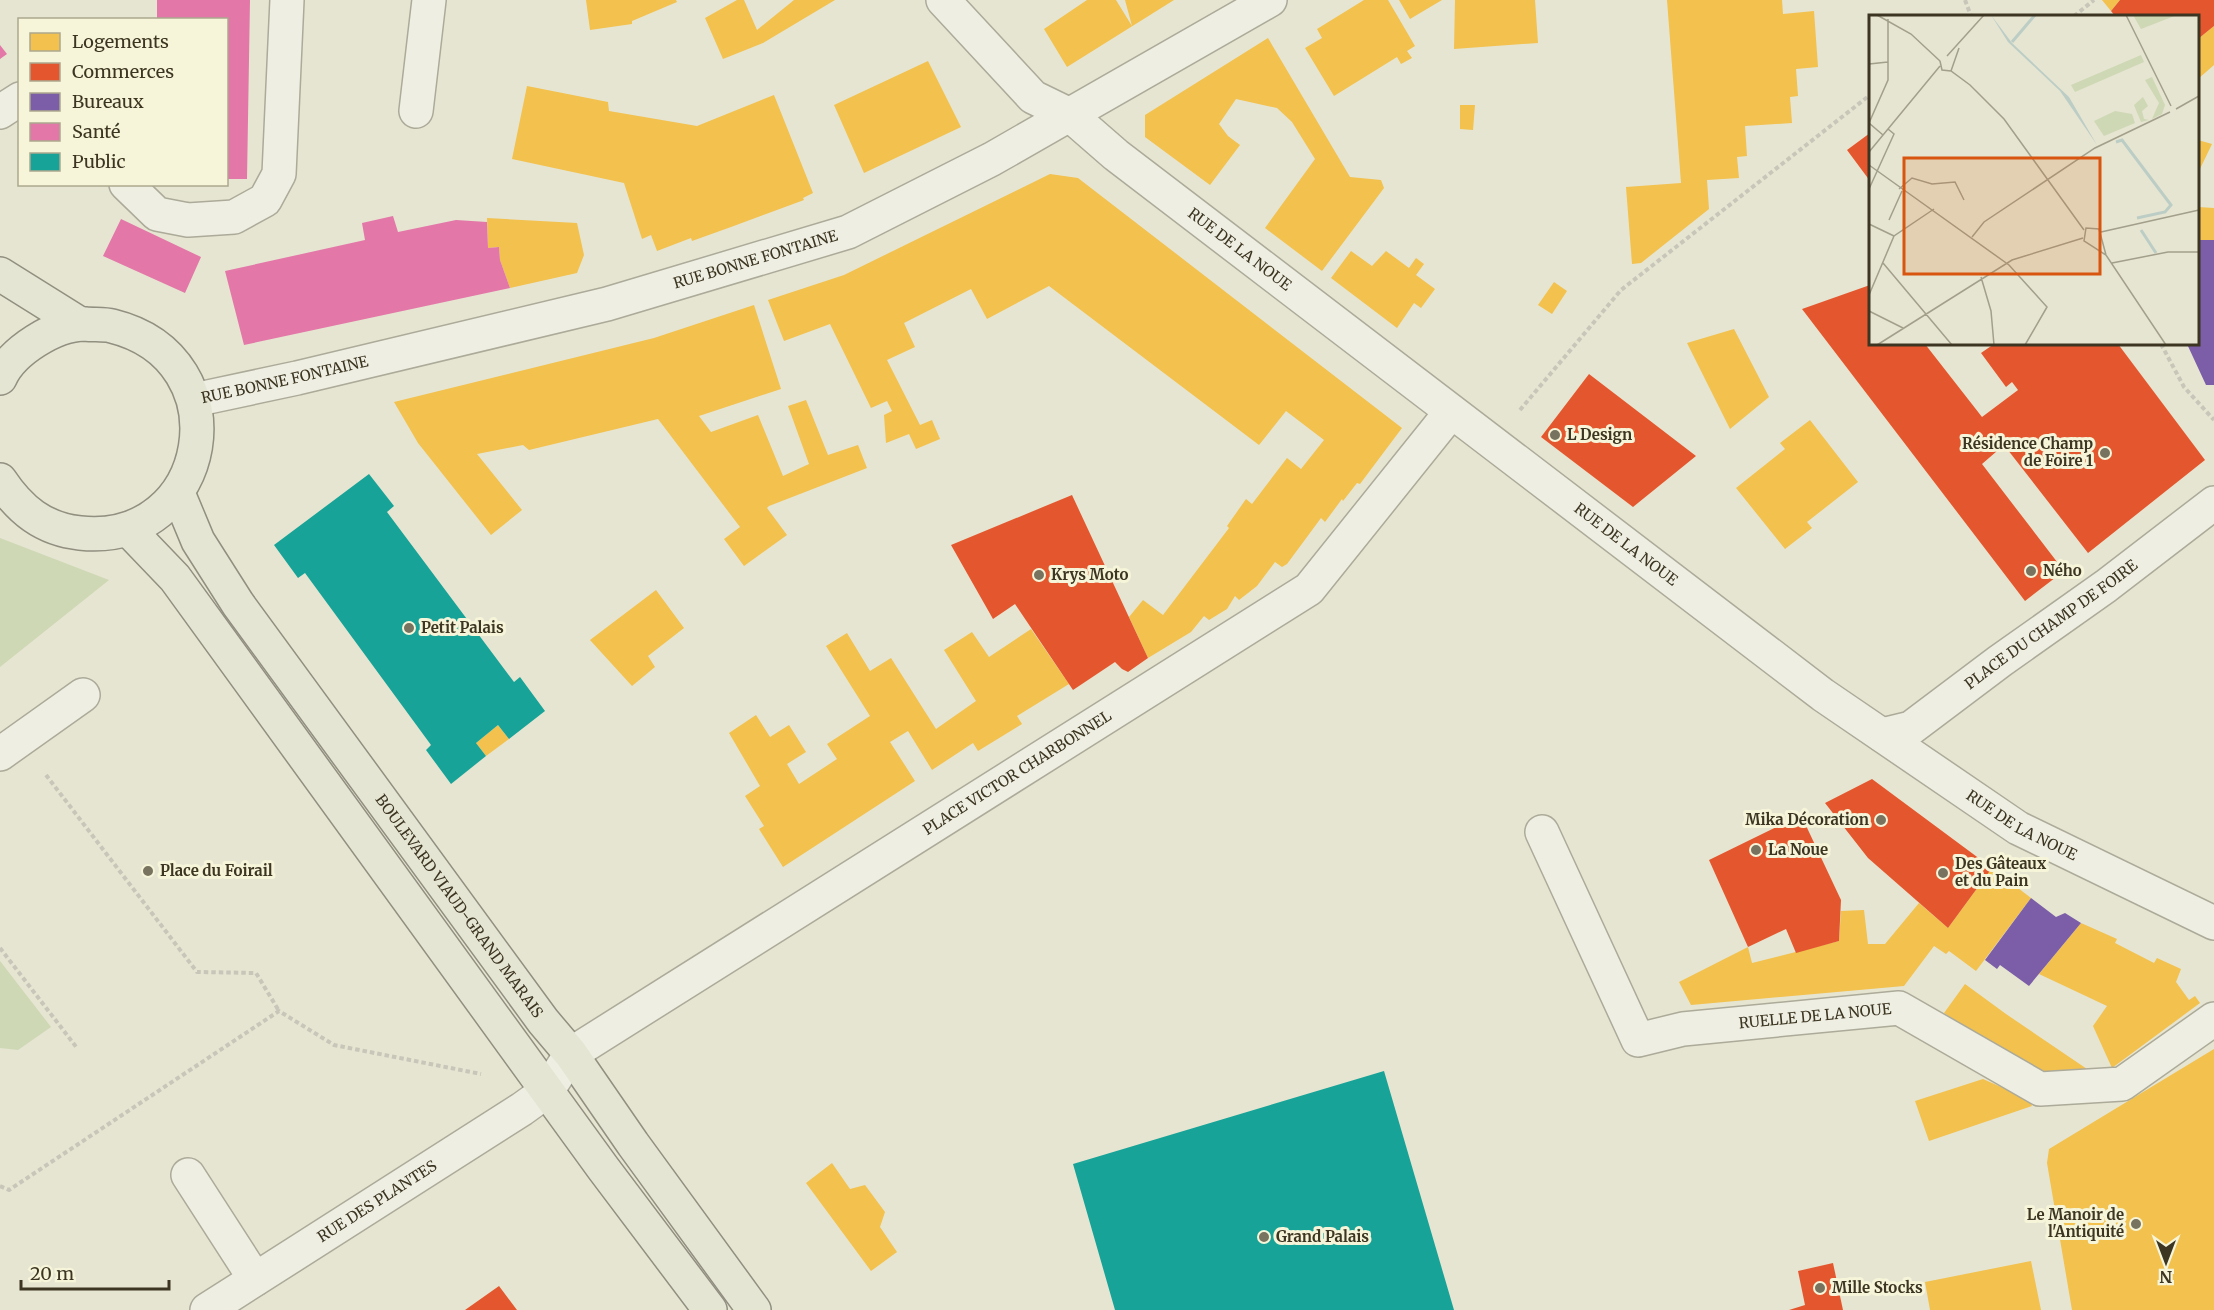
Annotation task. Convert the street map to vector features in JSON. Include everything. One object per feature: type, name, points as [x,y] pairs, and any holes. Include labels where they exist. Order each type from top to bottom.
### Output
[{"type":"main road","points":[[0,274],[80,324]]},
{"type":"main road","points":[[0,480],[13,500],[37,520],[66,532],[97,535],[128,529],[155,514],[178,493],[192,464],[198,432],[194,400],[182,373],[163,351],[138,334],[110,325],[80,324],[50,333],[22,350],[1,374]]},
{"type":"main road","name":"BOULEVARD VIAUD-GRAND MARAIS","points":[[178,493],[198,542],[238,604],[543,1021],[570,1054],[754,1310]]},
{"type":"main road","points":[[128,529],[175,578],[547,1091],[710,1310]]},
{"type":"street","points":[[128,186],[157,214],[188,220],[234,217],[265,200],[279,174],[287,0]]},
{"type":"street","points":[[416,111],[429,0]]},
{"type":"street","name":"RUE DE LA NOUE","points":[[943,0],[1033,97],[1070,116],[1116,155],[1823,695],[2018,828],[2214,923]]},
{"type":"street","name":"RUE BONNE FONTAINE","points":[[194,400],[308,376],[607,304],[848,232],[992,159],[1270,0]]},
{"type":"street","points":[[0,112],[18,100]]},
{"type":"street","name":"PLACE VICTOR CHARBONNEL","points":[[547,1091],[570,1054],[1309,589],[1451,412]]},
{"type":"street","name":"PLACE DU CHAMP DE FOIRE","points":[[1882,735],[1911,728],[2106,586],[2214,503]]},
{"type":"street","points":[[10,747],[83,695]]},
{"type":"street","name":"RUELLE DE LA NOUE","points":[[1542,832],[1638,1040],[1683,1029],[1899,1008],[2040,1089],[2122,1084],[2214,1019]]},
{"type":"street","name":"RUE DES PLANTES","points":[[207,1310],[510,1118],[547,1091]]},
{"type":"street","points":[[188,1175],[255,1279]]},
{"type":"path","points":[[1965,0],[1971,15]]},
{"type":"path","points":[[2075,15],[2094,0]]},
{"type":"path","points":[[1492,444],[1621,290],[1869,96]]},
{"type":"path","points":[[2162,345],[2184,387],[2214,420]]},
{"type":"path","points":[[10,747],[197,972],[256,973],[279,1011],[334,1045],[481,1074]]},
{"type":"path","points":[[0,948],[77,1048]]},
{"type":"path","points":[[0,1186],[9,1190],[279,1011]]},
{"type":"green space","points":[[0,538],[109,580],[0,667]]},
{"type":"green space","points":[[0,961],[51,1027],[18,1050],[0,1048]]},
{"type":"building: Logements","points":[[586,0],[676,0],[677,2],[632,21],[632,24],[590,30]]},
{"type":"building: Logements","points":[[737,0],[744,0],[757,30],[794,0],[835,0],[763,43],[723,59],[705,18]]},
{"type":"building: Logements","points":[[1087,0],[1116,0],[1132,26],[1125,0],[1174,0],[1067,67],[1044,29]]},
{"type":"building: Logements","points":[[1364,0],[1388,0],[1415,46],[1407,51],[1412,58],[1401,64],[1397,57],[1334,96],[1305,48],[1322,38],[1317,29]]},
{"type":"building: Logements","points":[[1399,0],[1442,0],[1410,19]]},
{"type":"building: Logements","points":[[1455,0],[1535,0],[1538,43],[1454,49]]},
{"type":"building: Logements","points":[[1667,0],[1782,0],[1783,14],[1814,11],[1818,67],[1796,69],[1798,96],[1790,97],[1792,123],[1745,126],[1747,156],[1737,157],[1739,178],[1707,180],[1709,209],[1641,263],[1632,264],[1626,187],[1681,183]]},
{"type":"building: Logements","points":[[2102,0],[2120,0],[2111,11]]},
{"type":"building: Logements","points":[[2214,26],[2214,65],[2199,78],[2199,38]]},
{"type":"building: Logements","points":[[1268,38],[1350,177],[1381,180],[1384,188],[1322,271],[1265,228],[1315,159],[1292,122],[1277,108],[1236,99],[1219,124],[1228,136],[1240,145],[1210,185],[1145,137],[1145,115]]},
{"type":"building: Logements","points":[[928,61],[961,127],[864,173],[834,105]]},
{"type":"building: Logements","points":[[527,86],[608,102],[609,111],[697,126],[774,95],[813,193],[803,198],[804,200],[692,241],[691,238],[657,251],[651,235],[642,239],[624,183],[512,159]]},
{"type":"building: Logements","points":[[1460,105],[1475,105],[1473,130],[1460,129]]},
{"type":"building: Logements","points":[[2199,140],[2212,144],[2199,171]]},
{"type":"building: Logements","points":[[1050,174],[1078,178],[1402,428],[1360,484],[1357,483],[1343,501],[1342,499],[1325,522],[1321,518],[1287,564],[1282,567],[1275,562],[1257,586],[1239,600],[1235,596],[1227,609],[1209,620],[1204,616],[1191,632],[1148,658],[1129,617],[1143,600],[1163,615],[1229,528],[1227,526],[1246,499],[1252,504],[1287,458],[1301,469],[1324,440],[1286,411],[1259,445],[1049,286],[987,319],[971,289],[904,323],[915,347],[887,360],[920,425],[932,420],[940,439],[916,449],[909,434],[886,443],[884,415],[892,411],[887,401],[871,408],[830,324],[784,341],[768,300],[844,275]]},
{"type":"building: Logements","points":[[2199,207],[2214,208],[2214,240],[2199,240]]},
{"type":"building: Logements","points":[[487,218],[577,223],[584,255],[577,273],[510,288],[500,260],[499,247],[488,248]]},
{"type":"building: Logements","points":[[1351,251],[1372,266],[1386,251],[1409,268],[1416,258],[1424,264],[1416,275],[1435,289],[1421,308],[1414,303],[1397,328],[1331,278]]},
{"type":"building: Logements","points":[[1554,282],[1567,291],[1552,314],[1538,305]]},
{"type":"building: Logements","points":[[754,305],[781,389],[699,416],[711,432],[758,415],[783,476],[809,464],[788,406],[806,400],[828,455],[858,445],[867,468],[769,506],[767,508],[787,535],[744,566],[724,539],[740,527],[658,419],[529,450],[523,445],[477,454],[522,510],[491,535],[418,443],[394,402],[654,338]]},
{"type":"building: Logements","points":[[1734,329],[1769,397],[1730,429],[1687,343]]},
{"type":"building: Logements","points":[[1810,420],[1858,482],[1807,522],[1812,528],[1785,549],[1736,488],[1785,449],[1780,443]]},
{"type":"building: Logements","points":[[656,590],[684,628],[648,656],[655,667],[632,686],[590,640]]},
{"type":"building: Logements","points":[[1031,629],[1069,684],[1017,716],[1022,724],[978,751],[973,743],[932,770],[908,731],[890,742],[915,781],[783,867],[759,829],[764,826],[745,796],[760,786],[729,733],[756,715],[770,737],[789,725],[806,752],[787,764],[799,784],[837,759],[827,744],[870,716],[826,646],[847,633],[870,671],[891,658],[936,729],[976,701],[944,650],[972,632],[989,657]]},
{"type":"building: Logements","points":[[498,725],[509,739],[486,756],[476,743]]},
{"type":"building: Logements","points":[[1992,868],[2031,898],[1976,971],[1949,951],[1946,954],[1934,946],[1904,986],[1691,1005],[1679,982],[1748,947],[1752,963],[1839,941],[1841,911],[1864,910],[1868,944],[1885,944],[1919,903],[1948,928]]},
{"type":"building: Logements","points":[[2081,923],[2117,939],[2115,943],[2154,963],[2157,958],[2181,969],[2176,982],[2189,1000],[2195,996],[2200,1003],[2112,1068],[2093,1026],[2107,1006],[2039,974]]},
{"type":"building: Logements","points":[[1965,984],[2087,1069],[2031,1074],[1944,1013]]},
{"type":"building: Logements","name":"Le Manoir de l'Antiquité","points":[[2214,1049],[2214,1310],[2072,1310],[2047,1163],[2049,1149]]},
{"type":"building: Logements","points":[[1983,1079],[2028,1099],[2032,1106],[1929,1141],[1915,1101]]},
{"type":"building: Logements","points":[[832,1163],[850,1189],[865,1185],[885,1212],[880,1227],[897,1252],[871,1271],[806,1183]]},
{"type":"building: Logements","points":[[2031,1261],[2041,1310],[1930,1310],[1925,1282]]},
{"type":"building: Commerces","points":[[2120,0],[2214,0],[2214,26],[2199,38],[2199,15],[2114,15],[2111,11]]},
{"type":"building: Commerces","points":[[1869,134],[1869,180],[1847,150]]},
{"type":"building: Commerces","points":[[1869,285],[1869,345],[1926,345],[1982,417],[2018,390],[2012,382],[2006,387],[1981,353],[1993,345],[2119,345],[2205,460],[2088,553],[2004,445],[1982,464],[2064,571],[2025,601],[1802,309]]},
{"type":"building: Commerces","points":[[1589,374],[1696,456],[1633,507],[1541,437]]},
{"type":"building: Commerces","name":"Krys Moto","points":[[1072,495],[1148,658],[1128,672],[1115,662],[1073,690],[1015,604],[993,619],[951,545]]},
{"type":"building: Commerces","points":[[1872,779],[1992,868],[1948,928],[1868,858],[1825,803]]},
{"type":"building: Commerces","points":[[1801,815],[1841,900],[1839,941],[1796,953],[1786,929],[1748,947],[1709,860]]},
{"type":"building: Commerces","name":"Mille Stocks","points":[[1833,1263],[1843,1310],[1789,1310],[1805,1305],[1798,1271]]},
{"type":"building: Commerces","points":[[499,1286],[517,1310],[465,1310]]},
{"type":"building: Bureaux","points":[[2199,240],[2214,240],[2214,385],[2206,385],[2187,345],[2199,345]]},
{"type":"building: Bureaux","points":[[2031,898],[2056,917],[2065,913],[2081,923],[2029,986],[2000,965],[1997,969],[1985,960]]},
{"type":"building: Santé","points":[[157,0],[250,0],[247,179],[228,179],[228,18],[157,18]]},
{"type":"building: Santé","points":[[0,45],[7,54],[0,59]]},
{"type":"building: Santé","points":[[393,216],[398,232],[456,220],[487,222],[488,248],[499,247],[500,260],[510,288],[244,345],[225,271],[365,240],[362,223]]},
{"type":"building: Santé","points":[[121,219],[201,257],[185,293],[103,256]]},
{"type":"building: Public","name":"Petit Palais","points":[[369,474],[394,506],[387,512],[514,682],[520,677],[545,711],[509,739],[498,725],[476,743],[486,756],[451,784],[426,750],[431,745],[305,573],[298,578],[274,545]]},
{"type":"building: Public","name":"Grand Palais","points":[[1384,1071],[1454,1310],[1115,1310],[1073,1164]]},
{"type":"place","name":"L Design","points":[[1555,435]]},
{"type":"place","name":"Résidence Champ de Foire 1","points":[[2105,453]]},
{"type":"place","name":"Ného","points":[[2031,571]]},
{"type":"place","name":"Krys Moto","points":[[1039,575]]},
{"type":"place","name":"Petit Palais","points":[[409,628]]},
{"type":"place","name":"Mika Décoration","points":[[1881,820]]},
{"type":"place","name":"La Noue","points":[[1756,850]]},
{"type":"place","name":"Place du Foirail","points":[[148,871]]},
{"type":"place","name":"Des Gâteaux et du Pain","points":[[1943,873]]},
{"type":"place","name":"Le Manoir de l'Antiquité","points":[[2136,1224]]},
{"type":"place","name":"Grand Palais","points":[[1264,1237]]},
{"type":"place","name":"Mille Stocks","points":[[1820,1288]]}]
